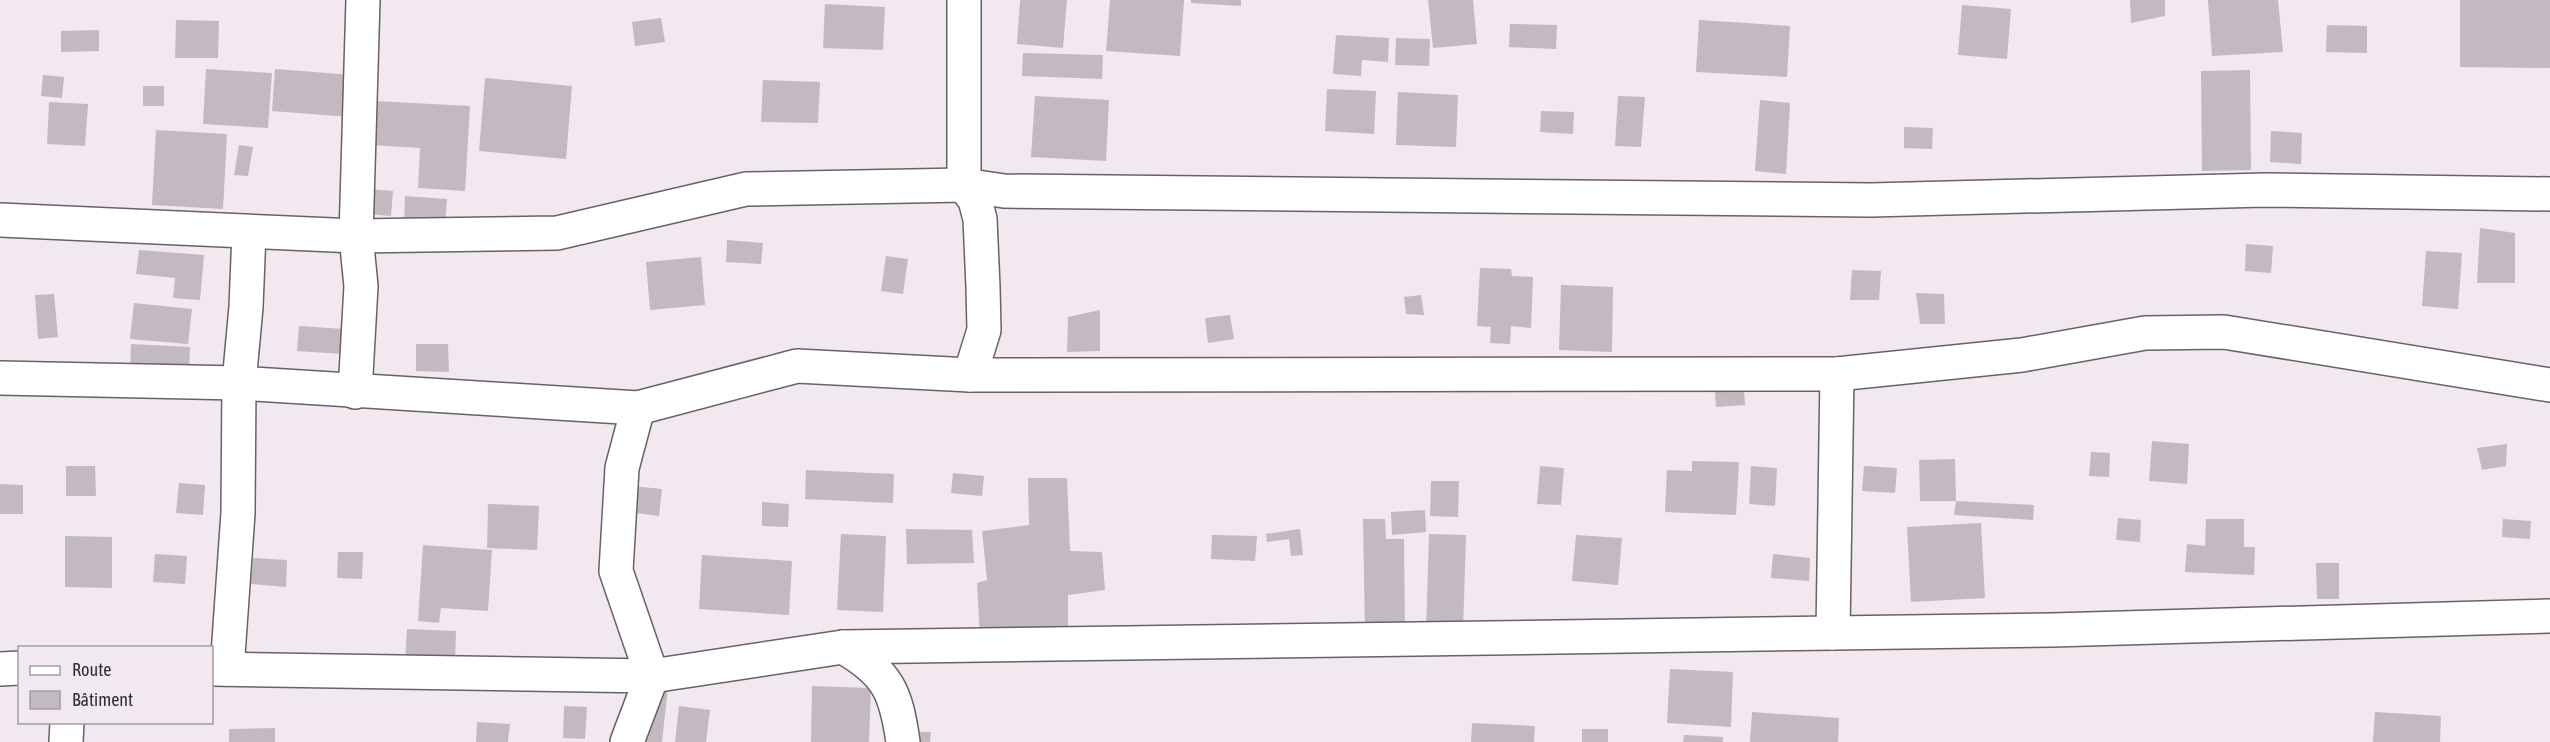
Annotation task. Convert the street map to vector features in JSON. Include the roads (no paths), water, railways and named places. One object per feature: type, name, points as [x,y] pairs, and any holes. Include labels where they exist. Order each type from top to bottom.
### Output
[{"type":"street","points":[[355,392],[361,286],[356,236],[363,0]]},
{"type":"street","points":[[964,0],[964,185],[975,200],[980,219],[984,330],[970,375]]},
{"type":"street","points":[[0,220],[356,236],[556,233],[746,189],[964,185],[1004,191],[1870,200],[2265,190],[2550,194]]},
{"type":"street","points":[[249,232],[246,307],[239,383],[238,513],[219,669],[652,676],[843,647],[2052,630],[2550,616]]},
{"type":"street","points":[[0,378],[239,383],[638,408],[797,366],[970,375],[1837,374],[2022,355],[2145,333],[2224,332],[2550,385]]},
{"type":"street","points":[[1833,633],[1837,374]]},
{"type":"street","points":[[627,742],[652,676],[616,571],[622,468],[638,408]]},
{"type":"street","points":[[843,647],[866,661],[891,689],[903,742]]},
{"type":"street","points":[[0,669],[18,668]]},
{"type":"street","points":[[66,742],[67,724]]}]
